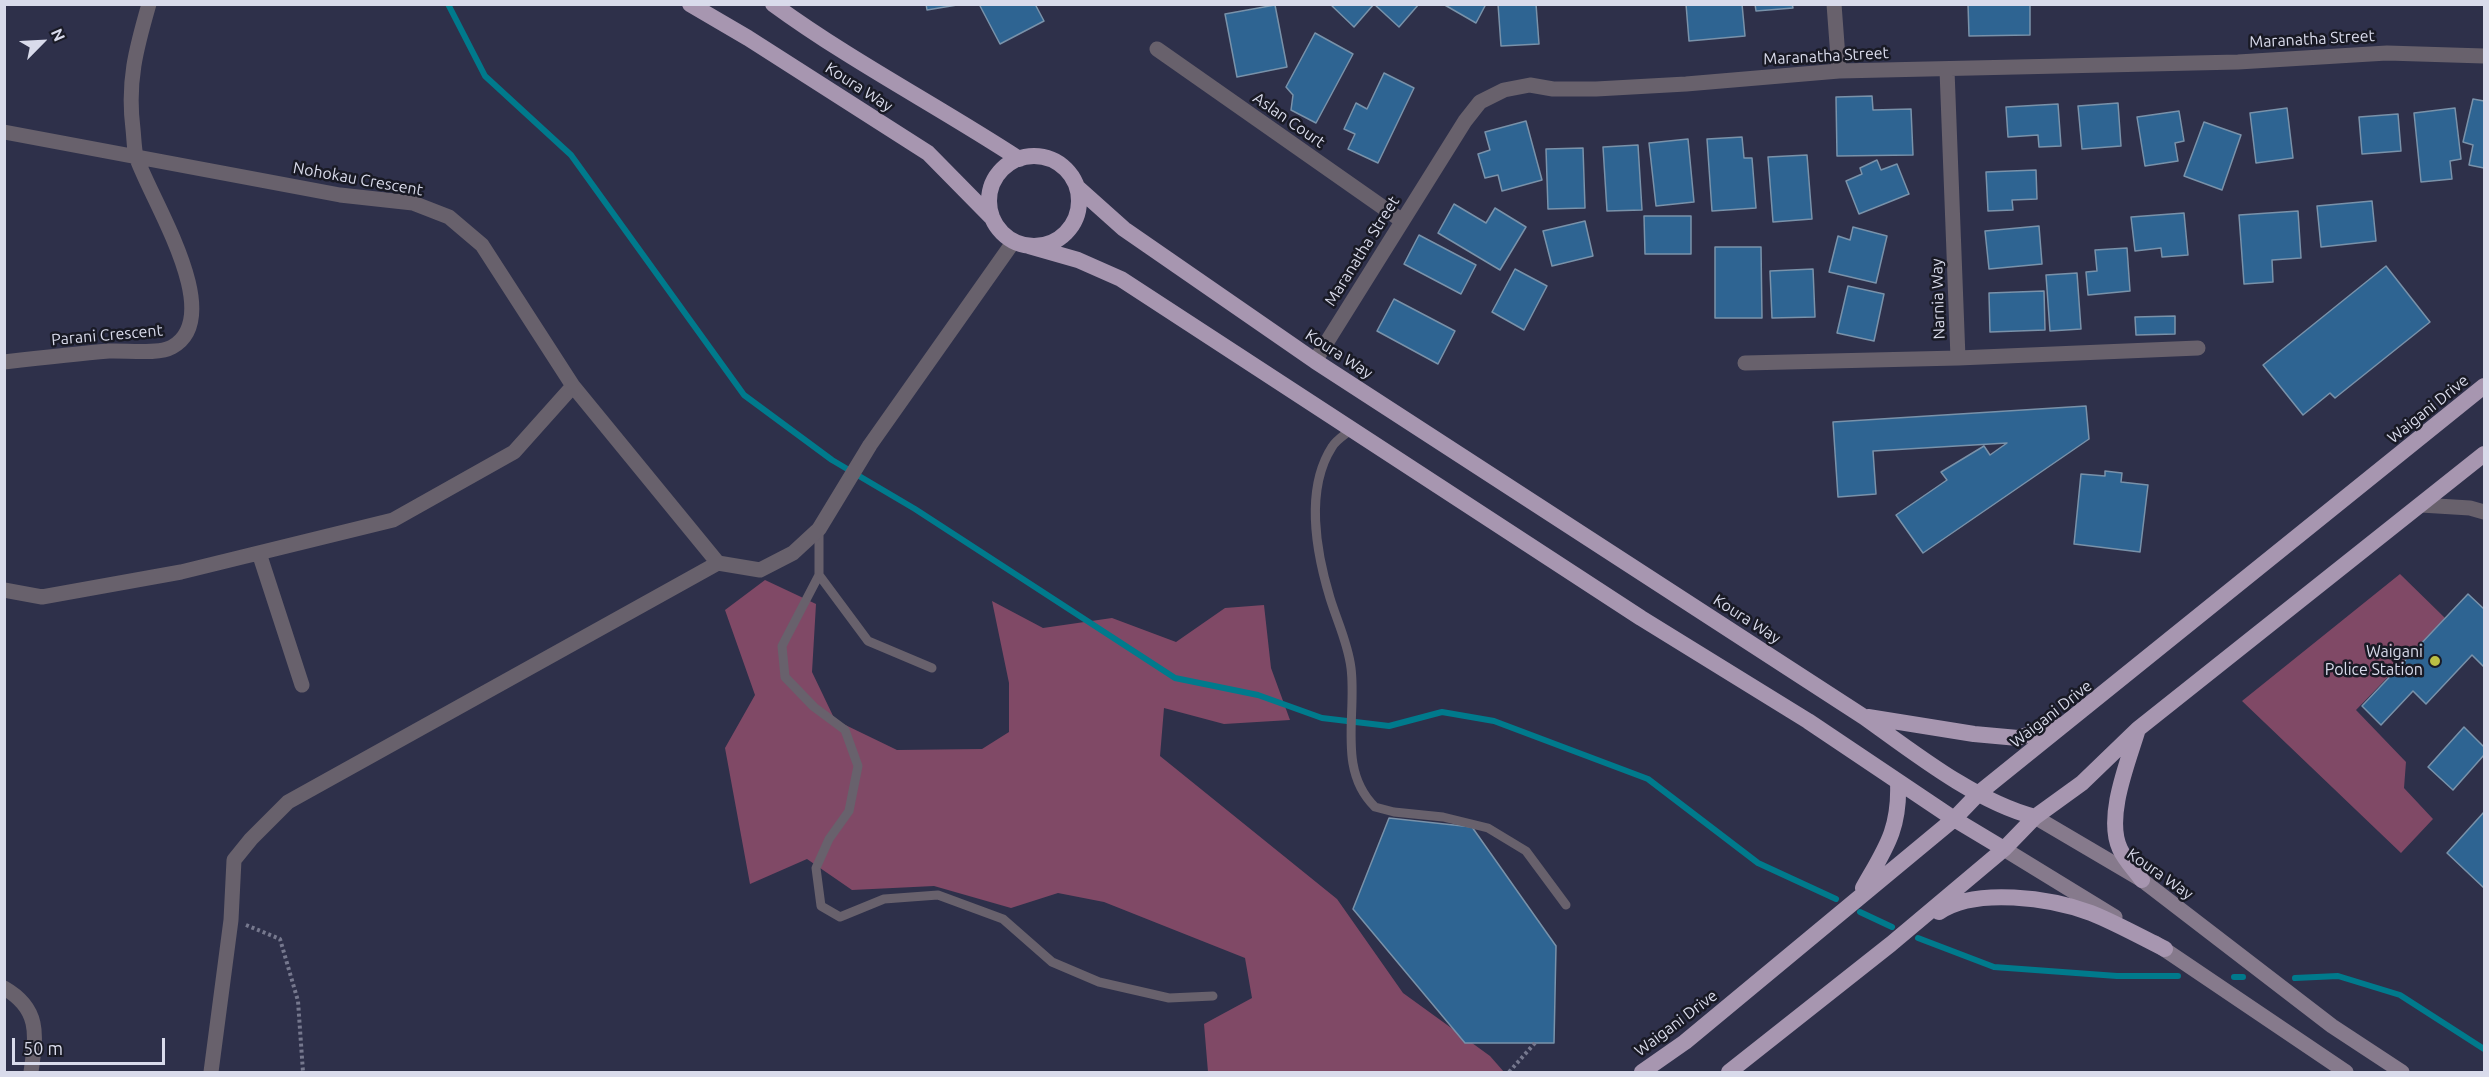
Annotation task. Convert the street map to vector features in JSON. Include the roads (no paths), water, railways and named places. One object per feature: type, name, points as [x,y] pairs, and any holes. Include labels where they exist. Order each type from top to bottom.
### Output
[{"type":"highway","name":"Koura Way","points":[[690,4],[748,38],[928,153],[993,219]]},
{"type":"highway","name":"Koura Way","points":[[773,4],[817,36],[955,117],[1019,159]]},
{"type":"highway","points":[[1022,243],[1044,245],[1058,239],[1069,229],[1077,216],[1079,201],[1077,187],[1070,174],[1059,164],[1047,158],[1032,156],[1019,159],[1006,166],[997,176],[991,189],[990,205],[993,219],[1002,232],[1022,243],[1078,260],[1121,279],[1641,618],[1808,722],[1954,819],[2004,849]]},
{"type":"highway","name":"Koura Way","points":[[1077,187],[1124,229],[1315,361],[1864,717],[1921,758],[1979,793],[2035,817]]},
{"type":"highway","name":"Waigani Drive","points":[[1642,1072],[1703,1027],[1954,819],[1979,793],[2484,386]]},
{"type":"highway","points":[[1729,1072],[1891,944],[2004,849],[2035,817],[2082,783],[2138,729],[2484,454]]},
{"type":"highway","points":[[1864,717],[1974,734],[2018,738],[2038,733],[2076,717]]},
{"type":"highway","points":[[2138,729],[2120,788],[2116,835],[2120,849],[2142,880]]},
{"type":"highway","points":[[1858,897],[1888,846],[1896,825],[1898,782]]},
{"type":"highway","points":[[1891,944],[1948,905],[1976,897],[1995,897],[2042,901],[2072,907],[2091,913],[2165,949]]},
{"type":"main road","name":"Koura Way","points":[[2035,817],[2142,880],[2332,1026],[2402,1072]]},
{"type":"main road","points":[[2004,849],[2165,949],[2346,1072]]},
{"type":"street","name":"Parani Crescent","points":[[4,362],[110,351],[171,348],[191,327],[192,302],[176,241],[136,156],[130,106],[134,56],[149,4]]},
{"type":"street","points":[[1834,4],[1839,71]]},
{"type":"street","name":"Aslan Court","points":[[1157,49],[1401,220]]},
{"type":"street","name":"Maranatha Street","points":[[1315,361],[1401,220],[1465,121],[1480,102],[1504,90],[1530,85],[1574,89],[1686,84],[1839,71],[2238,62],[2387,53],[2484,56]]},
{"type":"street","name":"Narnia Way","points":[[1947,70],[1958,358],[2198,348]]},
{"type":"street","name":"Nohokau Crescent","points":[[4,132],[340,195],[413,203],[449,217],[482,245],[573,386],[718,563]]},
{"type":"street","points":[[212,1072],[231,920],[234,860],[251,839],[288,802],[718,563],[760,570],[793,553],[819,530],[870,445],[1022,243]]},
{"type":"street","points":[[1745,363],[1958,358]]},
{"type":"street","points":[[4,590],[42,597],[181,572],[393,520],[514,452],[573,386]]},
{"type":"street","points":[[2421,505],[2470,508],[2484,512]]},
{"type":"street","points":[[259,553],[302,685]]},
{"type":"street","points":[[4,988],[20,996],[32,1017],[35,1044],[31,1072]]},
{"type":"lane","points":[[1353,429],[1333,445],[1320,471],[1316,500],[1321,560],[1351,669],[1352,768],[1358,783],[1375,807],[1394,812],[1443,817],[1488,828],[1526,851],[1566,905]]},
{"type":"lane","points":[[819,530],[819,575],[782,646],[785,677],[814,707],[845,730],[858,766],[849,811],[829,839],[816,868],[821,906],[840,917],[884,899],[938,895],[1003,919],[1052,962],[1099,982],[1169,998],[1213,996]]},
{"type":"lane","points":[[819,575],[868,641],[932,668]]},
{"type":"waterway","points":[[448,4],[485,76],[571,155],[744,395],[832,460],[915,509],[1175,678],[1258,695],[1322,718],[1389,726],[1442,712],[1494,721],[1648,779],[1758,863],[1836,899]]},
{"type":"waterway","points":[[1860,912],[1892,927]]},
{"type":"waterway","points":[[1918,938],[1994,967],[2117,976],[2178,976]]},
{"type":"waterway","points":[[2295,978],[2338,976],[2400,995],[2484,1049]]},
{"type":"waterway","points":[[2234,977],[2243,977]]},
{"type":"place","name":"Waigani Police Station","points":[[2435,661]]}]
